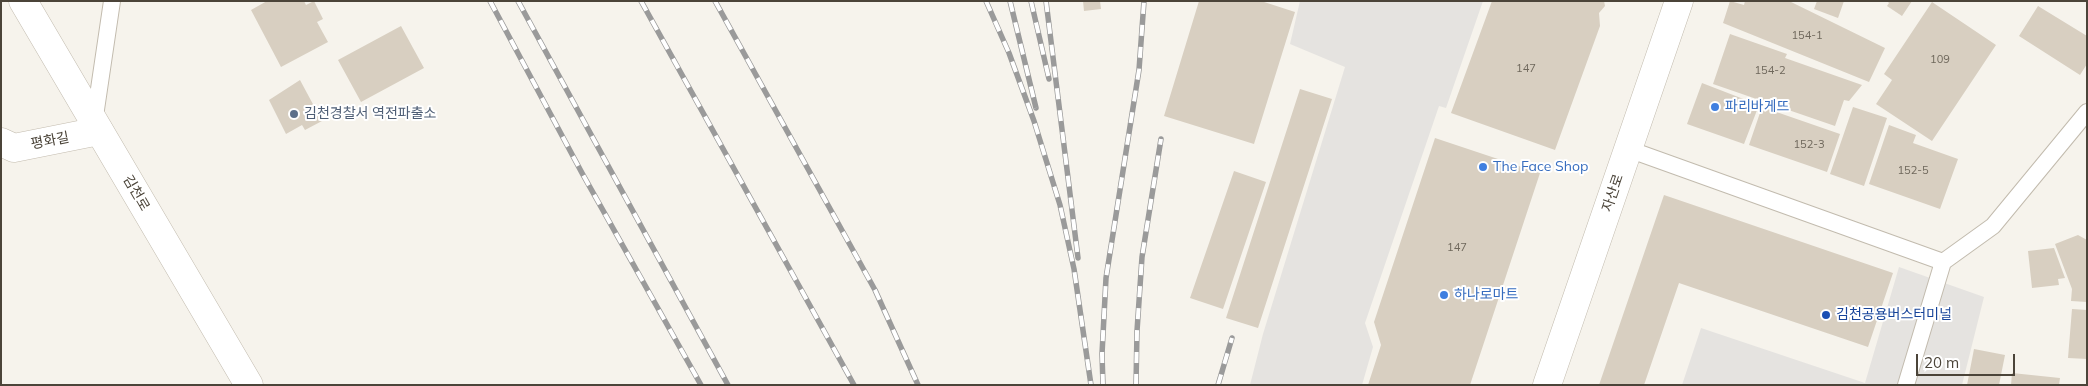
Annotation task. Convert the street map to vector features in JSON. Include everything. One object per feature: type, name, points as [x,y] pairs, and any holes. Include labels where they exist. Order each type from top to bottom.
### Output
[{"type":"street","name":"김천로","points":[[23,1],[249,385]]},
{"type":"street","name":"자산로","points":[[1547,385],[1679,1]]},
{"type":"street","name":"평화길","points":[[1,142],[14,148],[97,127]]},
{"type":"lane","points":[[97,127],[112,1]]},
{"type":"lane","points":[[1906,385],[1943,262],[1993,226],[2087,112]]},
{"type":"lane","points":[[1628,149],[1943,262]]},
{"type":"shaded area","points":[[1300,1],[1483,1],[1446,108],[1439,106],[1365,323],[1373,347],[1362,385],[1250,385],[1263,334],[1345,67],[1290,44]]},
{"type":"shaded area","points":[[1899,267],[1984,297],[1962,385],[1682,385],[1701,328],[1865,383]]},
{"type":"building","points":[[267,1],[304,1],[306,5],[314,1],[323,19],[317,22],[328,42],[281,67],[251,10]]},
{"type":"building","points":[[1083,1],[1100,1],[1101,9],[1084,11]]},
{"type":"building","points":[[1199,1],[1261,1],[1295,12],[1254,144],[1164,116]]},
{"type":"building","points":[[1492,1],[1604,1],[1605,6],[1599,13],[1600,26],[1555,150],[1451,113]]},
{"type":"building","points":[[1730,1],[1744,5],[1745,1],[1789,1],[1885,48],[1869,82],[1723,23]]},
{"type":"building","points":[[1817,1],[1844,1],[1838,18],[1814,9]]},
{"type":"building","points":[[1887,1],[1912,1],[1902,16],[1887,6],[1889,3]]},
{"type":"building","points":[[1932,2],[1996,45],[1932,141],[1876,104],[1892,80],[1884,74]]},
{"type":"building","points":[[2038,6],[2087,36],[2087,64],[2080,75],[2019,36]]},
{"type":"building","points":[[401,26],[424,68],[361,102],[338,60]]},
{"type":"building","points":[[1730,34],[1787,54],[1785,58],[1862,85],[1849,101],[1844,100],[1835,126],[1713,84]]},
{"type":"building","points":[[300,80],[322,121],[305,130],[302,125],[286,134],[269,100]]},
{"type":"building","points":[[1702,83],[1759,105],[1744,144],[1687,124]]},
{"type":"building","points":[[1300,89],[1332,99],[1258,328],[1226,318]]},
{"type":"building","points":[[1762,107],[1840,134],[1827,172],[1749,145]]},
{"type":"building","points":[[1853,107],[1887,118],[1864,186],[1830,174]]},
{"type":"building","points":[[1889,125],[1916,135],[1913,143],[1958,159],[1940,209],[1869,184]]},
{"type":"building","points":[[1435,138],[1540,173],[1470,385],[1368,385],[1381,345],[1374,322]]},
{"type":"building","points":[[1234,171],[1266,182],[1223,309],[1190,298]]},
{"type":"building","name":"김천공용버스터미널","points":[[1664,195],[1893,273],[1868,347],[1679,283],[1644,385],[1599,385]]},
{"type":"building","points":[[2078,235],[2087,240],[2087,302],[2071,301],[2072,289],[2055,244]]},
{"type":"building","points":[[2054,248],[2065,278],[2058,279],[2059,285],[2032,288],[2028,251]]},
{"type":"building","points":[[2072,309],[2087,310],[2087,359],[2068,358]]},
{"type":"building","points":[[1974,349],[2005,355],[1999,385],[1967,385]]},
{"type":"building","points":[[2012,373],[2060,378],[2059,385],[2011,385]]},
{"type":"railway","points":[[490,1],[582,173],[701,385]]},
{"type":"railway","points":[[518,1],[728,385]]},
{"type":"railway","points":[[641,1],[854,385]]},
{"type":"railway","points":[[715,1],[875,290],[918,385]]},
{"type":"railway","points":[[986,1],[1009,53],[1034,121],[1060,205],[1074,269],[1091,385]]},
{"type":"railway","points":[[1010,1],[1036,108]]},
{"type":"railway","points":[[1031,1],[1049,79]]},
{"type":"railway","points":[[1046,1],[1078,258]]},
{"type":"railway","points":[[1103,385],[1102,354],[1106,278],[1139,70],[1144,1]]},
{"type":"railway","points":[[1136,385],[1137,331],[1142,257],[1161,139]]},
{"type":"railway","points":[[1218,385],[1232,338]]},
{"type":"place","name":"파리바게뜨","points":[[1715,107]]},
{"type":"place","name":"김천경찰서 역전파출소","points":[[294,114]]},
{"type":"place","name":"The Face Shop","points":[[1483,167]]},
{"type":"place","name":"하나로마트","points":[[1444,295]]},
{"type":"place","name":"김천공용버스터미널","points":[[1826,315]]}]
